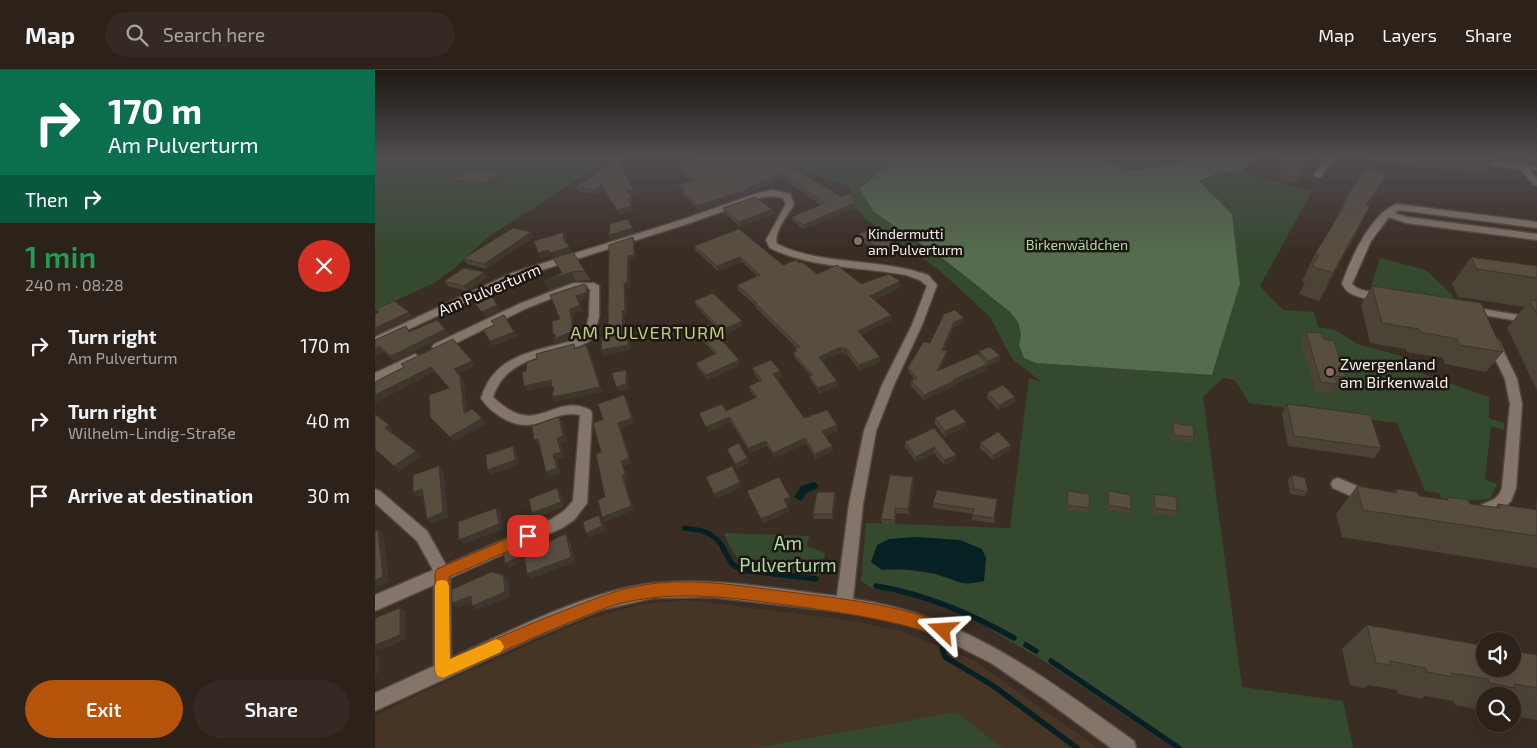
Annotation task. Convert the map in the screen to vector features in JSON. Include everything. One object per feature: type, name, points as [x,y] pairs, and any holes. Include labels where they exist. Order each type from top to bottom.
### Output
[{"type":"street","name":"Am Pulverturm","points":[[375,341],[492,285],[536,267],[684,222],[761,195],[773,193],[787,196],[790,204],[772,237],[773,246],[778,250],[800,257],[909,272],[926,278],[931,281],[932,285],[917,325],[891,378],[870,431],[856,504],[844,606]]},
{"type":"street","points":[[1394,298],[1357,292],[1349,288],[1347,284],[1351,271],[1380,220],[1397,207],[1537,225]]},
{"type":"street","points":[[1388,214],[1406,220],[1537,237]]},
{"type":"street","points":[[375,378],[523,306],[577,285],[589,284],[596,289],[591,333],[587,338],[578,343],[511,364],[495,377],[489,388],[487,398],[493,405],[521,421],[530,421],[577,408],[586,413],[580,503],[574,512],[564,521],[550,528],[375,603]]},
{"type":"street","points":[[1462,309],[1537,321]]},
{"type":"street","points":[[1475,509],[1494,509],[1506,497],[1516,404],[1511,379],[1486,328],[1485,320],[1490,314]]},
{"type":"street","points":[[1338,484],[1362,495],[1381,498]]},
{"type":"street","points":[[375,495],[422,536],[442,573],[443,670]]},
{"type":"street","points":[[375,702],[543,625],[615,598],[639,592],[675,588],[710,588],[844,606],[910,618],[977,645],[1008,664],[1127,748]]},
{"type":"shaded area","points":[[688,600],[849,620],[901,631],[973,660],[1098,748],[375,748],[375,716],[429,689],[582,621],[641,604]]},
{"type":"green space","points":[[375,189],[563,189],[487,238],[455,268],[434,283],[375,310]]},
{"type":"green space","points":[[850,189],[879,189],[915,242],[950,264],[1010,312],[1018,322],[1021,335],[1019,345],[1024,358],[1036,363],[1212,375],[1240,284],[1232,214],[1206,189],[1303,189],[1312,191],[1260,286],[1283,310],[1314,312],[1318,327],[1336,330],[1357,344],[1405,357],[1405,365],[1413,367],[1412,370],[1489,397],[1489,418],[1504,423],[1504,430],[1491,426],[1485,479],[1497,484],[1490,499],[1460,501],[1441,498],[1439,493],[1425,491],[1397,423],[1249,403],[1235,380],[1223,378],[1203,397],[1242,687],[1343,701],[1353,748],[1174,748],[1047,663],[960,611],[924,598],[872,588],[861,581],[866,523],[1010,528],[1029,378],[1042,382],[1012,359],[990,317],[938,269],[865,219],[853,204]],"holes":[[[986,558],[968,585],[935,574],[895,568]]]},
{"type":"green space","name":"Birkenwäldchen","points":[[860,189],[1207,189],[1232,214],[1240,284],[1212,375],[1036,363],[1024,358],[1019,345],[1021,335],[1018,322],[1010,312],[950,264],[874,212]]},
{"type":"green space","points":[[1380,258],[1426,270],[1454,297],[1448,299],[1371,286]]},
{"type":"green space","name":"Am Pulverturm","points":[[724,533],[809,536],[807,546],[825,553],[820,575],[758,568],[743,562],[731,549]]},
{"type":"green space","points":[[957,712],[1002,748],[754,748]]},
{"type":"water","points":[[814,482],[819,486],[808,492],[801,501],[794,497],[801,486]]},
{"type":"water","points":[[917,537],[960,540],[982,549],[986,558],[984,581],[964,583],[923,571],[882,570],[871,562],[877,545],[889,539]]},
{"type":"building","points":[[604,189],[633,189],[627,191],[632,198],[628,199],[632,206],[617,210]]},
{"type":"building","points":[[683,189],[748,190],[698,205],[683,191],[685,190]]},
{"type":"building","points":[[804,189],[828,189],[841,197],[851,193],[855,203],[803,225],[792,217],[825,203]]},
{"type":"building","points":[[1352,189],[1377,189],[1366,205],[1370,206],[1333,273],[1312,266],[1319,255],[1315,254],[1348,200],[1345,199]]},
{"type":"building","points":[[755,197],[772,209],[739,222],[723,208]]},
{"type":"building","points":[[627,219],[633,228],[609,235],[610,224]]},
{"type":"building","points":[[513,228],[531,232],[484,264],[463,259]]},
{"type":"building","points":[[872,228],[901,247],[886,254],[858,234]]},
{"type":"building","points":[[739,229],[783,265],[796,260],[799,263],[802,262],[817,274],[837,265],[861,284],[889,274],[900,281],[870,296],[891,315],[858,331],[880,357],[859,365],[846,348],[843,349],[841,347],[819,357],[837,381],[818,388],[809,376],[813,375],[793,353],[797,351],[795,349],[800,347],[737,285],[760,275],[740,257],[717,266],[694,246]]},
{"type":"building","points":[[564,232],[563,238],[569,247],[550,253],[548,250],[538,253],[534,241]]},
{"type":"building","points":[[633,237],[634,255],[628,256],[627,283],[624,283],[625,310],[622,311],[623,334],[628,333],[628,345],[601,350],[602,338],[608,337],[609,245]]},
{"type":"building","points":[[573,252],[585,271],[572,272],[544,281],[562,273],[553,258]]},
{"type":"building","points":[[1471,257],[1537,266],[1537,278],[1477,269]]},
{"type":"building","points":[[464,268],[484,272],[464,286],[444,281]]},
{"type":"building","points":[[584,284],[587,286],[586,293],[576,296],[580,305],[570,309],[573,331],[552,340],[556,336],[553,333],[552,321],[560,319],[550,295]]},
{"type":"building","points":[[1372,286],[1481,303],[1503,352],[1459,345],[1457,339],[1420,332],[1419,329],[1382,323]]},
{"type":"building","points":[[713,293],[742,321],[722,330],[694,301]]},
{"type":"building","points":[[492,296],[497,305],[482,312],[475,304]]},
{"type":"building","points":[[1529,300],[1537,301],[1537,314]]},
{"type":"building","points":[[394,301],[409,312],[375,328],[375,314],[379,312],[376,309]]},
{"type":"building","points":[[955,310],[964,318],[954,322],[942,350],[947,351],[937,371],[977,354],[987,364],[924,395],[911,381],[917,378],[908,368],[923,342],[930,343],[944,314]]},
{"type":"building","points":[[504,315],[514,332],[490,341],[483,330],[495,325],[491,321]]},
{"type":"building","points":[[437,320],[445,329],[391,356],[379,346],[375,349],[375,340],[406,326],[409,332]]},
{"type":"building","points":[[712,323],[721,331],[716,333],[739,360],[706,375],[696,363],[717,353],[695,330]]},
{"type":"building","points":[[1306,332],[1321,333],[1323,339],[1334,341],[1346,377],[1335,376],[1337,384],[1321,382]]},
{"type":"building","points":[[453,339],[472,361],[454,369],[460,376],[464,413],[472,409],[482,418],[450,437],[430,417],[429,395],[449,388],[431,367],[375,395],[375,382],[404,367],[401,364]]},
{"type":"building","points":[[574,344],[575,349],[586,345],[600,387],[552,397],[554,387],[551,387],[552,380],[524,386],[522,372],[526,371],[527,362],[537,359],[536,354]]},
{"type":"building","points":[[990,347],[1000,356],[988,361],[979,351]]},
{"type":"building","points":[[771,360],[780,371],[773,374],[804,418],[827,410],[837,425],[822,431],[832,446],[815,454],[805,438],[773,453],[766,441],[748,448],[730,417],[706,427],[699,413],[722,404],[726,411],[757,397],[749,386],[762,380],[752,368]]},
{"type":"building","points":[[626,370],[626,384],[616,387],[612,373]]},
{"type":"building","points":[[1003,385],[1015,397],[999,405],[987,393]]},
{"type":"building","points":[[624,395],[632,418],[618,423],[629,458],[621,461],[625,474],[622,475],[631,506],[602,517],[598,500],[605,497],[596,454],[601,452],[593,423],[603,420],[598,404]]},
{"type":"building","points":[[1287,404],[1370,415],[1381,448],[1294,436]]},
{"type":"building","points":[[954,409],[966,422],[945,431],[935,418]]},
{"type":"building","points":[[375,414],[389,425],[385,428],[416,451],[394,466],[375,449]]},
{"type":"building","points":[[559,417],[563,436],[557,438],[561,452],[553,454],[557,468],[546,472],[538,439],[534,440],[532,426]]},
{"type":"building","points":[[1173,423],[1193,426],[1194,437],[1174,435]]},
{"type":"building","points":[[934,428],[956,455],[944,460],[934,447],[916,457],[905,442]]},
{"type":"building","points":[[998,432],[1011,445],[993,455],[980,443]]},
{"type":"building","points":[[739,443],[747,458],[735,464],[727,449]]},
{"type":"building","points":[[513,446],[515,460],[487,470],[486,455]]},
{"type":"building","points":[[439,466],[443,512],[427,519],[422,489],[413,492],[413,475]]},
{"type":"building","points":[[732,466],[740,482],[714,494],[706,477]]},
{"type":"building","points":[[890,475],[913,477],[908,509],[895,508],[895,520],[881,519]]},
{"type":"building","points":[[1292,475],[1305,478],[1308,492],[1294,489]]},
{"type":"building","points":[[779,477],[790,497],[784,499],[788,507],[761,519],[747,491]]},
{"type":"building","points":[[1357,486],[1397,493],[1396,489],[1417,492],[1419,496],[1448,500],[1447,497],[1468,500],[1470,504],[1500,508],[1498,504],[1537,510],[1537,536],[1363,510]]},
{"type":"building","points":[[557,488],[561,502],[532,513],[529,499]]},
{"type":"building","points":[[937,490],[997,499],[994,518],[972,515],[974,509],[933,503]]},
{"type":"building","points":[[1068,491],[1090,494],[1089,508],[1067,505]]},
{"type":"building","points":[[1109,491],[1131,495],[1131,509],[1108,505]]},
{"type":"building","points":[[817,492],[835,492],[832,514],[813,514]]},
{"type":"building","points":[[1154,494],[1176,497],[1177,511],[1155,508]]},
{"type":"building","points":[[496,508],[499,524],[459,540],[458,522]]},
{"type":"building","points":[[599,515],[602,526],[586,533],[583,522]]},
{"type":"building","points":[[378,530],[383,577],[375,580],[375,531]]},
{"type":"building","points":[[566,534],[571,557],[527,574],[524,556],[545,547],[545,543]]},
{"type":"building","points":[[520,543],[522,556],[505,563],[503,550]]},
{"type":"building","points":[[491,572],[503,575],[505,592],[472,606],[471,596],[452,603],[451,590]]},
{"type":"building","points":[[400,608],[400,635],[375,645],[375,618]]},
{"type":"building","points":[[1367,625],[1476,644],[1476,677],[1521,677],[1521,652],[1537,655],[1537,688],[1514,684],[1515,687],[1510,687],[1489,683],[1488,679],[1451,673],[1453,677],[1427,672],[1426,668],[1390,661],[1391,665],[1376,663]]},
{"type":"waterway","points":[[684,528],[712,535],[724,549]]},
{"type":"waterway","points":[[723,548],[732,564],[742,570],[816,579]]},
{"type":"waterway","points":[[876,586],[930,599],[981,620],[1014,638]]},
{"type":"waterway","points":[[1026,645],[1036,651]]},
{"type":"waterway","points":[[942,648],[945,657],[992,685],[1077,748]]},
{"type":"waterway","points":[[1051,661],[1179,748]]},
{"type":"slow traffic","points":[[442,586],[441,644],[443,670],[496,647]]},
{"type":"place","name":"Kindermutti am Pulverturm","points":[[858,241]]},
{"type":"place","name":"Zwergenland am Birkenwald","points":[[1330,372]]},
{"type":"district","name":"AM PULVERTURM","points":[[648,332]]},
{"type":"route","points":[[528,536],[442,573],[441,644],[443,670],[543,625],[615,598],[639,592],[675,588],[710,588],[870,610],[910,618],[943,630]]}]
